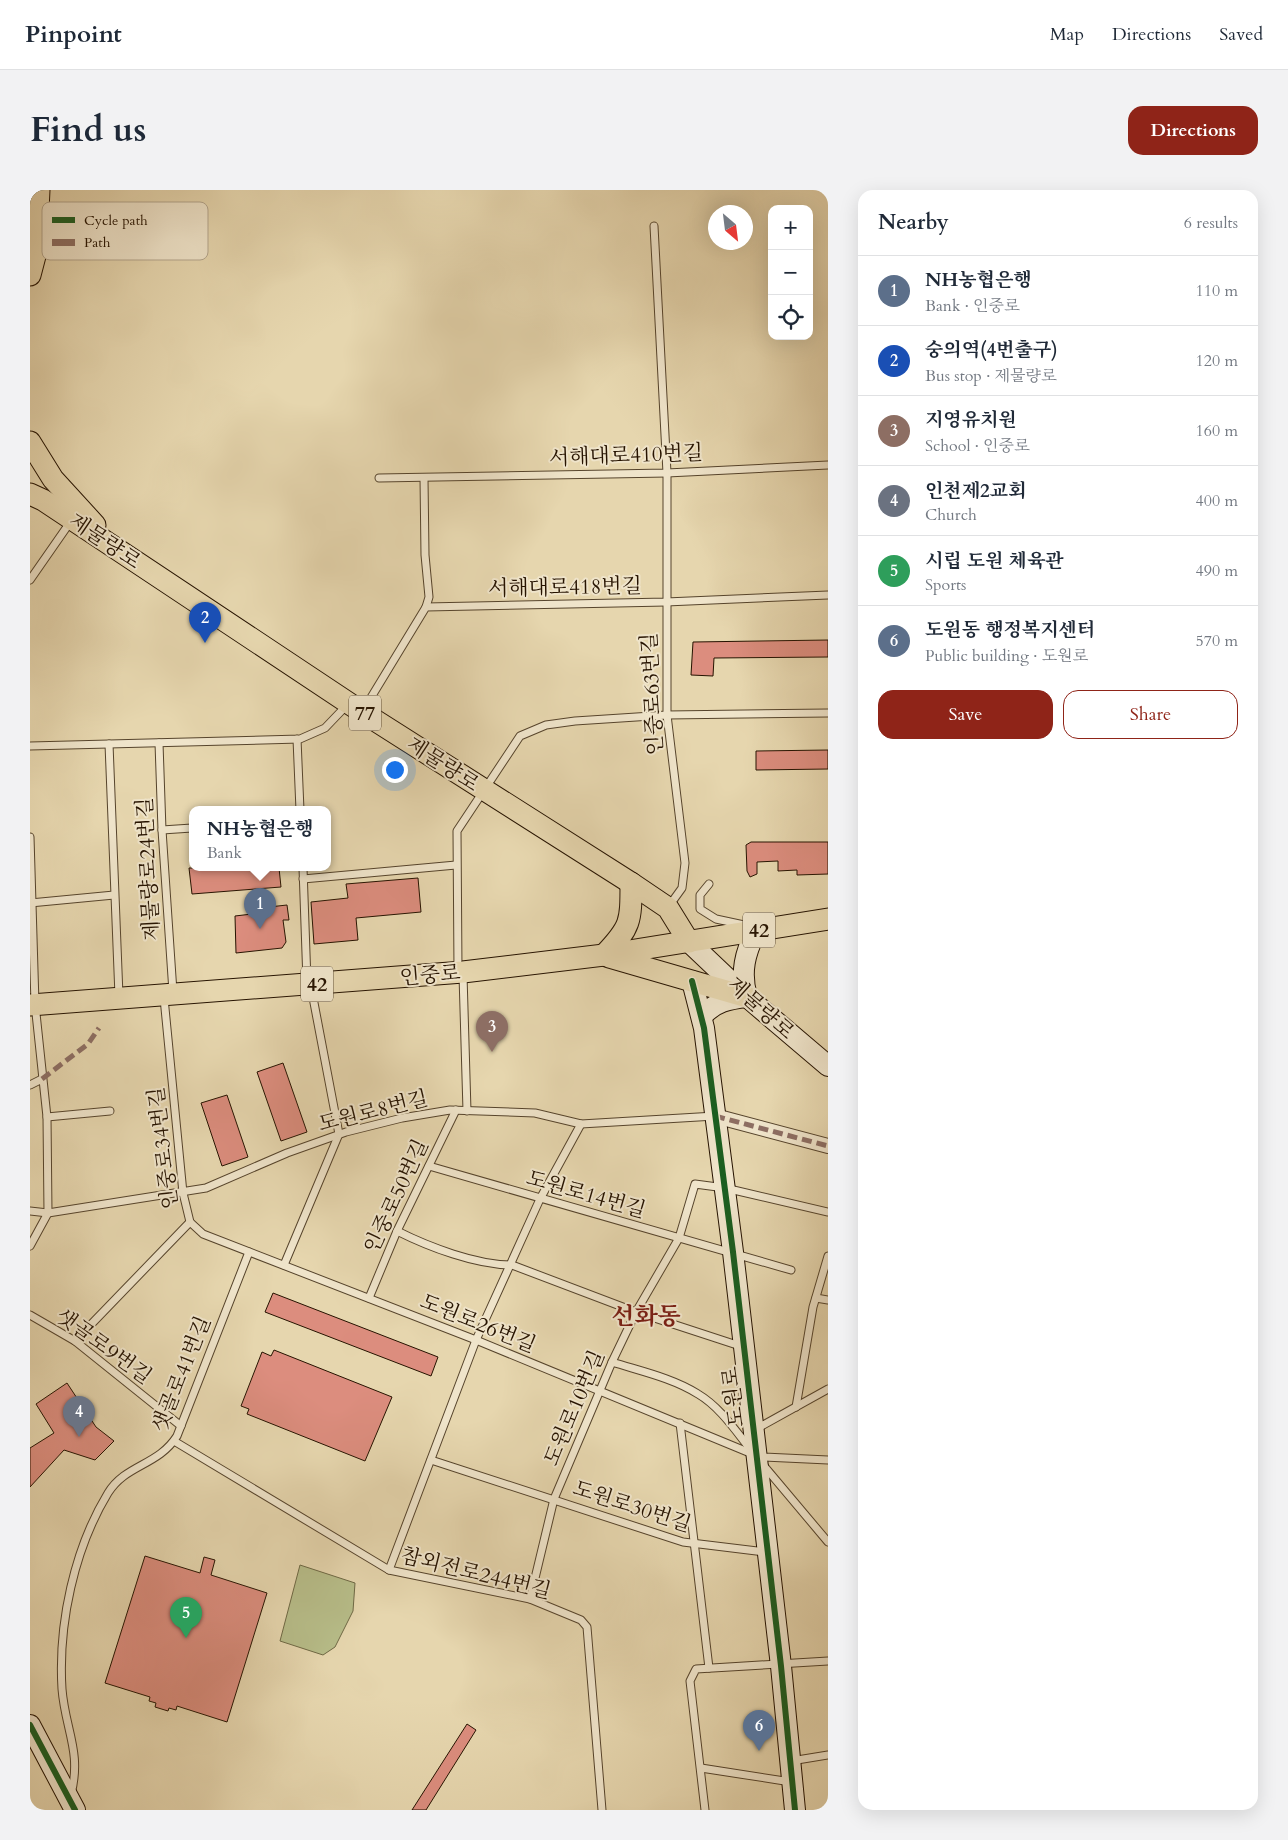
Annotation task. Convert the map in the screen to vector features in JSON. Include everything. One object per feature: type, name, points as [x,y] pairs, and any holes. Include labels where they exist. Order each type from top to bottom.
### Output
[{"type":"main road","points":[[30,275],[36,252],[39,190]]},
{"type":"main road","points":[[30,442],[53,479],[115,548]]},
{"type":"main road","name":"제물량로","points":[[30,494],[43,500],[483,790],[668,908],[689,942]]},
{"type":"main road","points":[[631,883],[630,920],[625,934],[604,955],[747,996]]},
{"type":"main road","name":"인중로","points":[[33,1004],[460,973],[604,955],[828,919]]},
{"type":"street","points":[[702,1016],[716,1004],[730,998],[747,996],[743,983],[744,958],[761,930]]},
{"type":"street","name":"제물량로","points":[[689,942],[747,996],[828,1066]]},
{"type":"street","name":"도원로","points":[[692,981],[702,1016],[733,1252],[755,1455],[781,1666],[795,1810]]},
{"type":"street","points":[[715,1116],[828,1146]]},
{"type":"street","points":[[30,1725],[72,1805]]},
{"type":"lane","name":"인중로63번길","points":[[654,226],[667,472],[667,715],[684,863],[682,888],[668,908]]},
{"type":"lane","name":"서해대로410번길","points":[[379,478],[667,472],[828,465]]},
{"type":"lane","points":[[30,746],[297,739],[313,735],[356,707],[426,607],[429,597],[425,555],[424,478]]},
{"type":"lane","points":[[30,580],[72,520]]},
{"type":"lane","name":"서해대로418번길","points":[[426,607],[666,602],[828,595]]},
{"type":"lane","points":[[467,1111],[456,866],[459,825],[520,736],[546,725],[667,715],[828,713]]},
{"type":"lane","points":[[297,739],[300,806]]},
{"type":"lane","name":"제물량로24번길","points":[[159,743],[169,993]]},
{"type":"lane","points":[[109,744],[119,998]]},
{"type":"lane","points":[[162,830],[189,828]]},
{"type":"lane","points":[[30,837],[33,1004],[46,1117],[48,1213],[30,1246]]},
{"type":"lane","points":[[303,879],[456,866]]},
{"type":"lane","points":[[284,1266],[339,1134],[309,984],[303,871]]},
{"type":"lane","points":[[709,884],[700,895],[700,909],[716,919],[761,930]]},
{"type":"lane","points":[[32,903],[114,895]]},
{"type":"lane","name":"인중로34번길","points":[[75,1341],[190,1222],[183,1193],[169,993]]},
{"type":"lane","points":[[30,1085],[42,1078]]},
{"type":"lane","name":"도원로8번길","points":[[30,1211],[48,1213],[206,1188],[287,1153],[339,1134],[402,1118],[456,1110],[535,1114],[581,1124],[715,1116]]},
{"type":"lane","name":"인중로50번길","points":[[368,1298],[396,1231],[456,1110]]},
{"type":"lane","points":[[46,1117],[110,1111]]},
{"type":"lane","points":[[389,1570],[476,1340],[512,1265],[540,1199],[581,1124]]},
{"type":"lane","name":"도원로14번길","points":[[429,1166],[791,1270]]},
{"type":"lane","name":"도원로10번길","points":[[530,1599],[554,1499],[598,1390],[636,1312],[679,1238],[695,1184],[725,1188]]},
{"type":"lane","points":[[725,1188],[828,1212]]},
{"type":"lane","name":"도원로26번길","points":[[190,1222],[203,1234],[476,1340],[755,1455]]},
{"type":"lane","points":[[396,1231],[492,1265],[512,1265],[636,1312],[743,1347]]},
{"type":"lane","name":"샛골로41번길","points":[[72,1805],[76,1774],[75,1754],[62,1691],[62,1645],[72,1584],[81,1552],[109,1492],[124,1474],[162,1455],[174,1441],[249,1252]]},
{"type":"lane","points":[[796,1406],[804,1350],[828,1256]]},
{"type":"lane","points":[[816,1298],[828,1300]]},
{"type":"lane","name":"샛골로9번길","points":[[30,1315],[75,1341],[181,1426]]},
{"type":"lane","points":[[612,1362],[667,1380],[698,1394],[722,1414],[755,1455],[828,1460]]},
{"type":"lane","points":[[753,1430],[828,1389]]},
{"type":"lane","points":[[680,1423],[709,1668]]},
{"type":"lane","name":"참외전로244번길","points":[[174,1441],[389,1570],[530,1599],[581,1620],[587,1627],[602,1810]]},
{"type":"lane","name":"도원로","points":[[755,1455],[828,1542]]},
{"type":"lane","name":"도원로30번길","points":[[431,1460],[694,1544],[768,1552]]},
{"type":"lane","points":[[705,1810],[690,1681],[692,1673],[696,1669],[781,1666],[828,1661]]},
{"type":"lane","points":[[789,1761],[828,1755]]},
{"type":"lane","points":[[700,1768],[791,1782]]},
{"type":"green space","points":[[300,1565],[355,1583],[353,1611],[335,1647],[323,1655],[280,1641]]},
{"type":"building","points":[[828,640],[828,657],[714,658],[713,676],[691,675],[693,642]]},
{"type":"building","points":[[828,750],[828,769],[756,770],[756,751]]},
{"type":"building","points":[[751,842],[828,842],[828,874],[797,875],[797,870],[778,871],[778,861],[757,862],[757,874],[750,877],[747,871],[746,845]]},
{"type":"building","points":[[189,871],[279,871],[281,887],[192,894]]},
{"type":"building","points":[[418,878],[421,912],[356,918],[358,940],[314,944],[311,902],[348,898],[346,884]]},
{"type":"building","points":[[287,905],[289,920],[283,920],[286,942],[282,948],[236,953],[235,916],[269,912],[269,907]]},
{"type":"building","points":[[283,1063],[307,1132],[281,1141],[257,1072]]},
{"type":"building","points":[[227,1095],[248,1157],[222,1166],[201,1103]]},
{"type":"building","points":[[273,1293],[438,1357],[431,1376],[265,1312]]},
{"type":"building","points":[[274,1350],[392,1397],[365,1461],[247,1414],[249,1409],[241,1406],[262,1352],[271,1356]]},
{"type":"building","points":[[67,1383],[96,1427],[114,1441],[95,1460],[64,1450],[30,1487],[30,1448],[54,1433],[36,1404]]},
{"type":"building","points":[[145,1556],[200,1573],[204,1557],[215,1560],[211,1575],[267,1593],[227,1722],[177,1706],[176,1710],[169,1708],[168,1711],[155,1707],[156,1703],[149,1701],[150,1697],[105,1683]]},
{"type":"building","points":[[467,1724],[476,1730],[426,1810],[412,1810]]},
{"type":"marked path","points":[[42,1079],[88,1044],[99,1028]]},
{"type":"marked path","points":[[715,1116],[828,1146]]},
{"type":"cycle path","points":[[692,981],[704,1028],[733,1252],[781,1666],[795,1810]]},
{"type":"cycle path","points":[[30,1725],[75,1810]]},
{"type":"place","name":"숭의역(4번출구)","points":[[205,643]]},
{"type":"place","name":"NH농협은행","points":[[260,929]]},
{"type":"place","name":"지영유치원","points":[[492,1052]]},
{"type":"place","name":"인천제2교회","points":[[79,1437]]},
{"type":"place","name":"시립 도원 체육관","points":[[186,1638]]},
{"type":"place","name":"도원동 행정복지센터","points":[[759,1751]]},
{"type":"district","name":"선화동","points":[[646,1316]]}]
